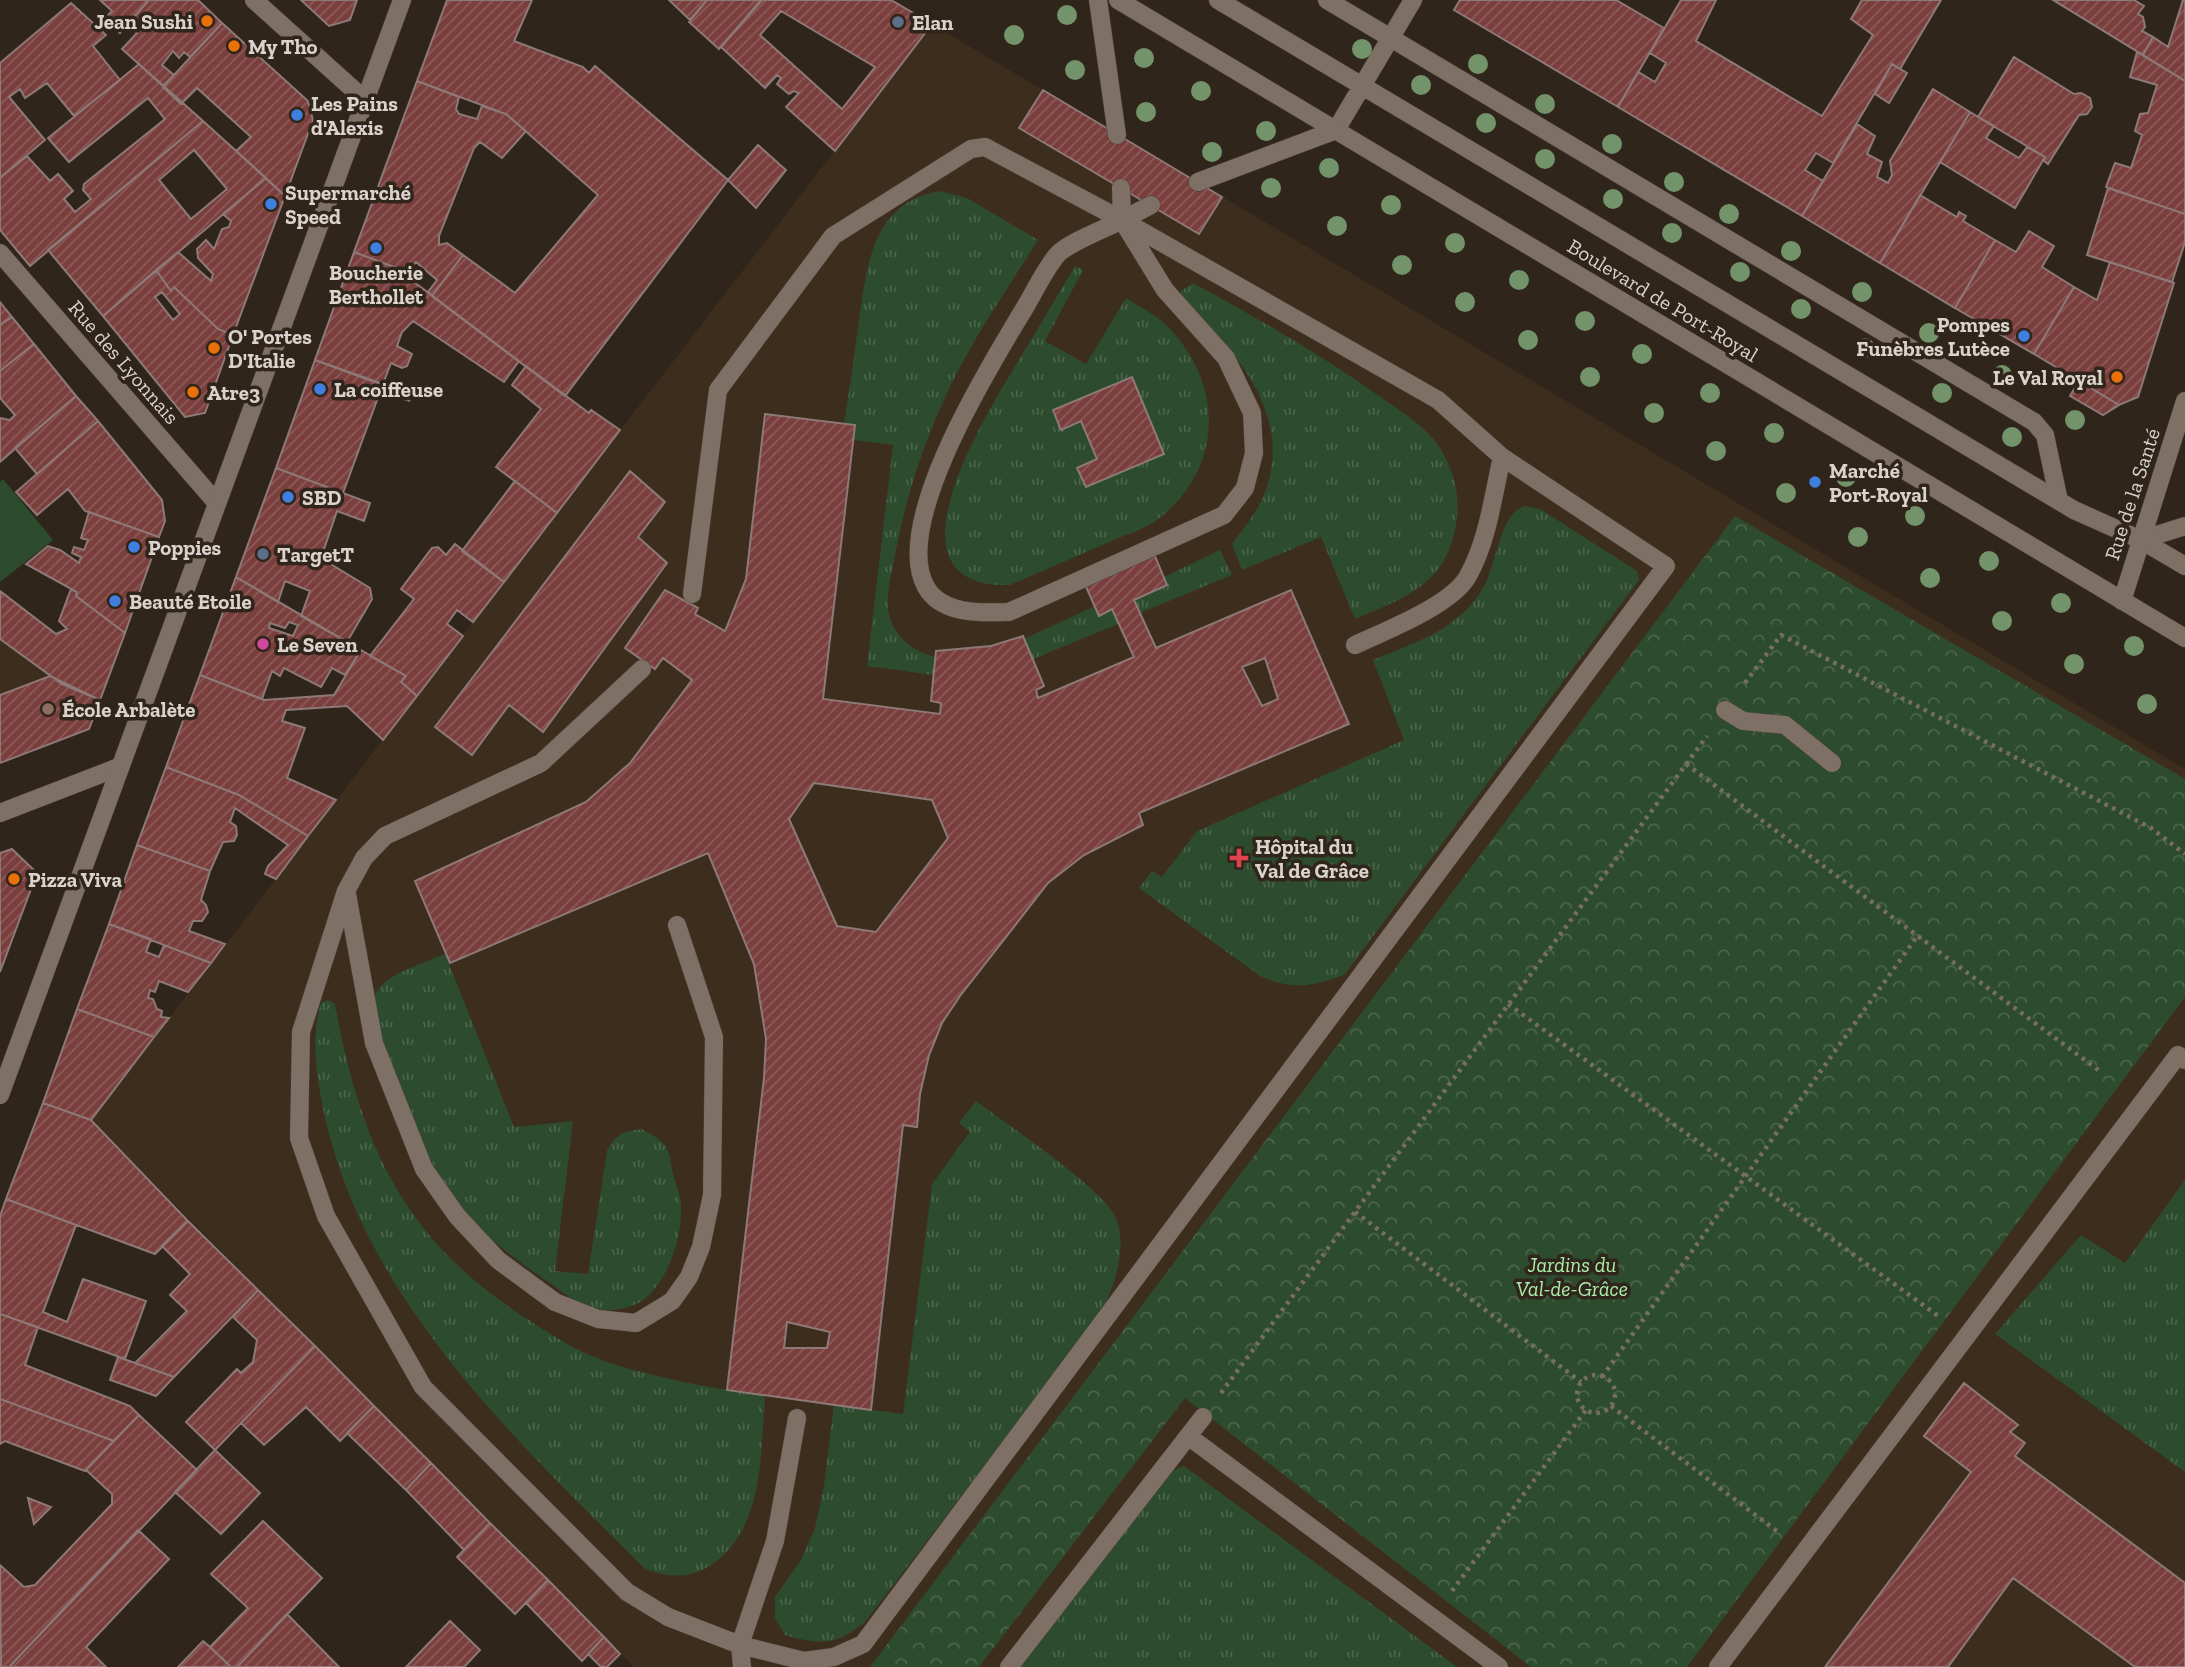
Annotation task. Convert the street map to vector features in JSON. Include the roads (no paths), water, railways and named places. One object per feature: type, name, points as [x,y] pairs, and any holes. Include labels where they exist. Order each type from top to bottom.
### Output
[{"type":"street","points":[[254,0],[365,100]]},
{"type":"street","points":[[0,1095],[215,501],[401,0]]},
{"type":"street","points":[[1098,0],[1117,135]]},
{"type":"street","name":"Boulevard de Port-Royal","points":[[1118,0],[2185,638]]},
{"type":"street","name":"Boulevard de Port-Royal","points":[[1218,0],[2059,501],[2141,540],[2185,566]]},
{"type":"street","points":[[1327,0],[2034,422],[2045,435],[2059,501]]},
{"type":"street","points":[[1198,182],[1336,130],[1413,0]]},
{"type":"street","points":[[642,669],[541,763],[386,836],[364,858],[346,891],[301,1032],[299,1138],[326,1216],[424,1387],[627,1592],[668,1617],[740,1645],[804,1661],[834,1657],[863,1644],[1667,566],[1502,457],[1438,400],[1122,220],[985,148],[971,149],[833,236],[718,390],[692,594]]},
{"type":"street","points":[[1121,188],[1122,220],[1165,290],[1226,358],[1252,413],[1254,453],[1245,488],[1224,515],[1009,612],[975,613],[947,606],[927,588],[917,556],[931,494],[947,450],[985,374],[1058,253],[1122,220],[1151,205]]},
{"type":"street","name":"Rue des Lyonnais","points":[[0,253],[215,501]]},
{"type":"street","name":"Rue de la Santé","points":[[2122,601],[2184,408]]},
{"type":"street","points":[[1355,645],[1423,615],[1467,578],[1486,529],[1502,457]]},
{"type":"street","points":[[2141,540],[2185,526]]},
{"type":"street","points":[[1726,710],[1742,721],[1785,725],[1832,763]]},
{"type":"street","points":[[0,813],[120,767]]},
{"type":"street","points":[[346,891],[374,1044],[424,1169],[457,1216],[498,1260],[555,1302],[598,1319],[624,1322],[636,1323],[672,1301],[690,1277],[701,1247],[712,1195],[714,1037],[677,925]]},
{"type":"street","points":[[1718,1667],[2178,1055],[2185,1060]]},
{"type":"street","points":[[1009,1667],[1203,1417]]},
{"type":"street","points":[[742,1667],[740,1645],[775,1541],[797,1418]]},
{"type":"street","points":[[1188,1436],[1499,1667]]},
{"type":"place","name":"Jean Sushi","points":[[207,21]]},
{"type":"place","name":"Elan","points":[[898,22]]},
{"type":"place","name":"My Tho","points":[[234,46]]},
{"type":"place","name":"Les Pains d'Alexis","points":[[297,115]]},
{"type":"place","name":"Supermarché Speed","points":[[271,204]]},
{"type":"place","name":"Boucherie Berthollet","points":[[376,248]]},
{"type":"place","name":"Pompes Funèbres Lutèce","points":[[2024,336]]},
{"type":"place","name":"O' Portes D'Italie","points":[[214,348]]},
{"type":"place","name":"Le Val Royal","points":[[2117,377]]},
{"type":"place","name":"La coiffeuse","points":[[320,389]]},
{"type":"place","name":"Atre3","points":[[193,392]]},
{"type":"place","name":"Marché Port-Royal","points":[[1815,482]]},
{"type":"place","name":"SBD","points":[[288,497]]},
{"type":"place","name":"Poppies","points":[[134,547]]},
{"type":"place","name":"TargetT","points":[[263,554]]},
{"type":"place","name":"Beauté Etoile","points":[[115,601]]},
{"type":"place","name":"Le Seven","points":[[263,644]]},
{"type":"place","name":"École Arbalète","points":[[48,709]]},
{"type":"place","name":"Hôpital du Val de Grâce","points":[[1239,858]]},
{"type":"place","name":"Pizza Viva","points":[[14,879]]},
{"type":"park label","name":"Jardins du Val-de-Grâce","points":[[1572,1276]]}]
